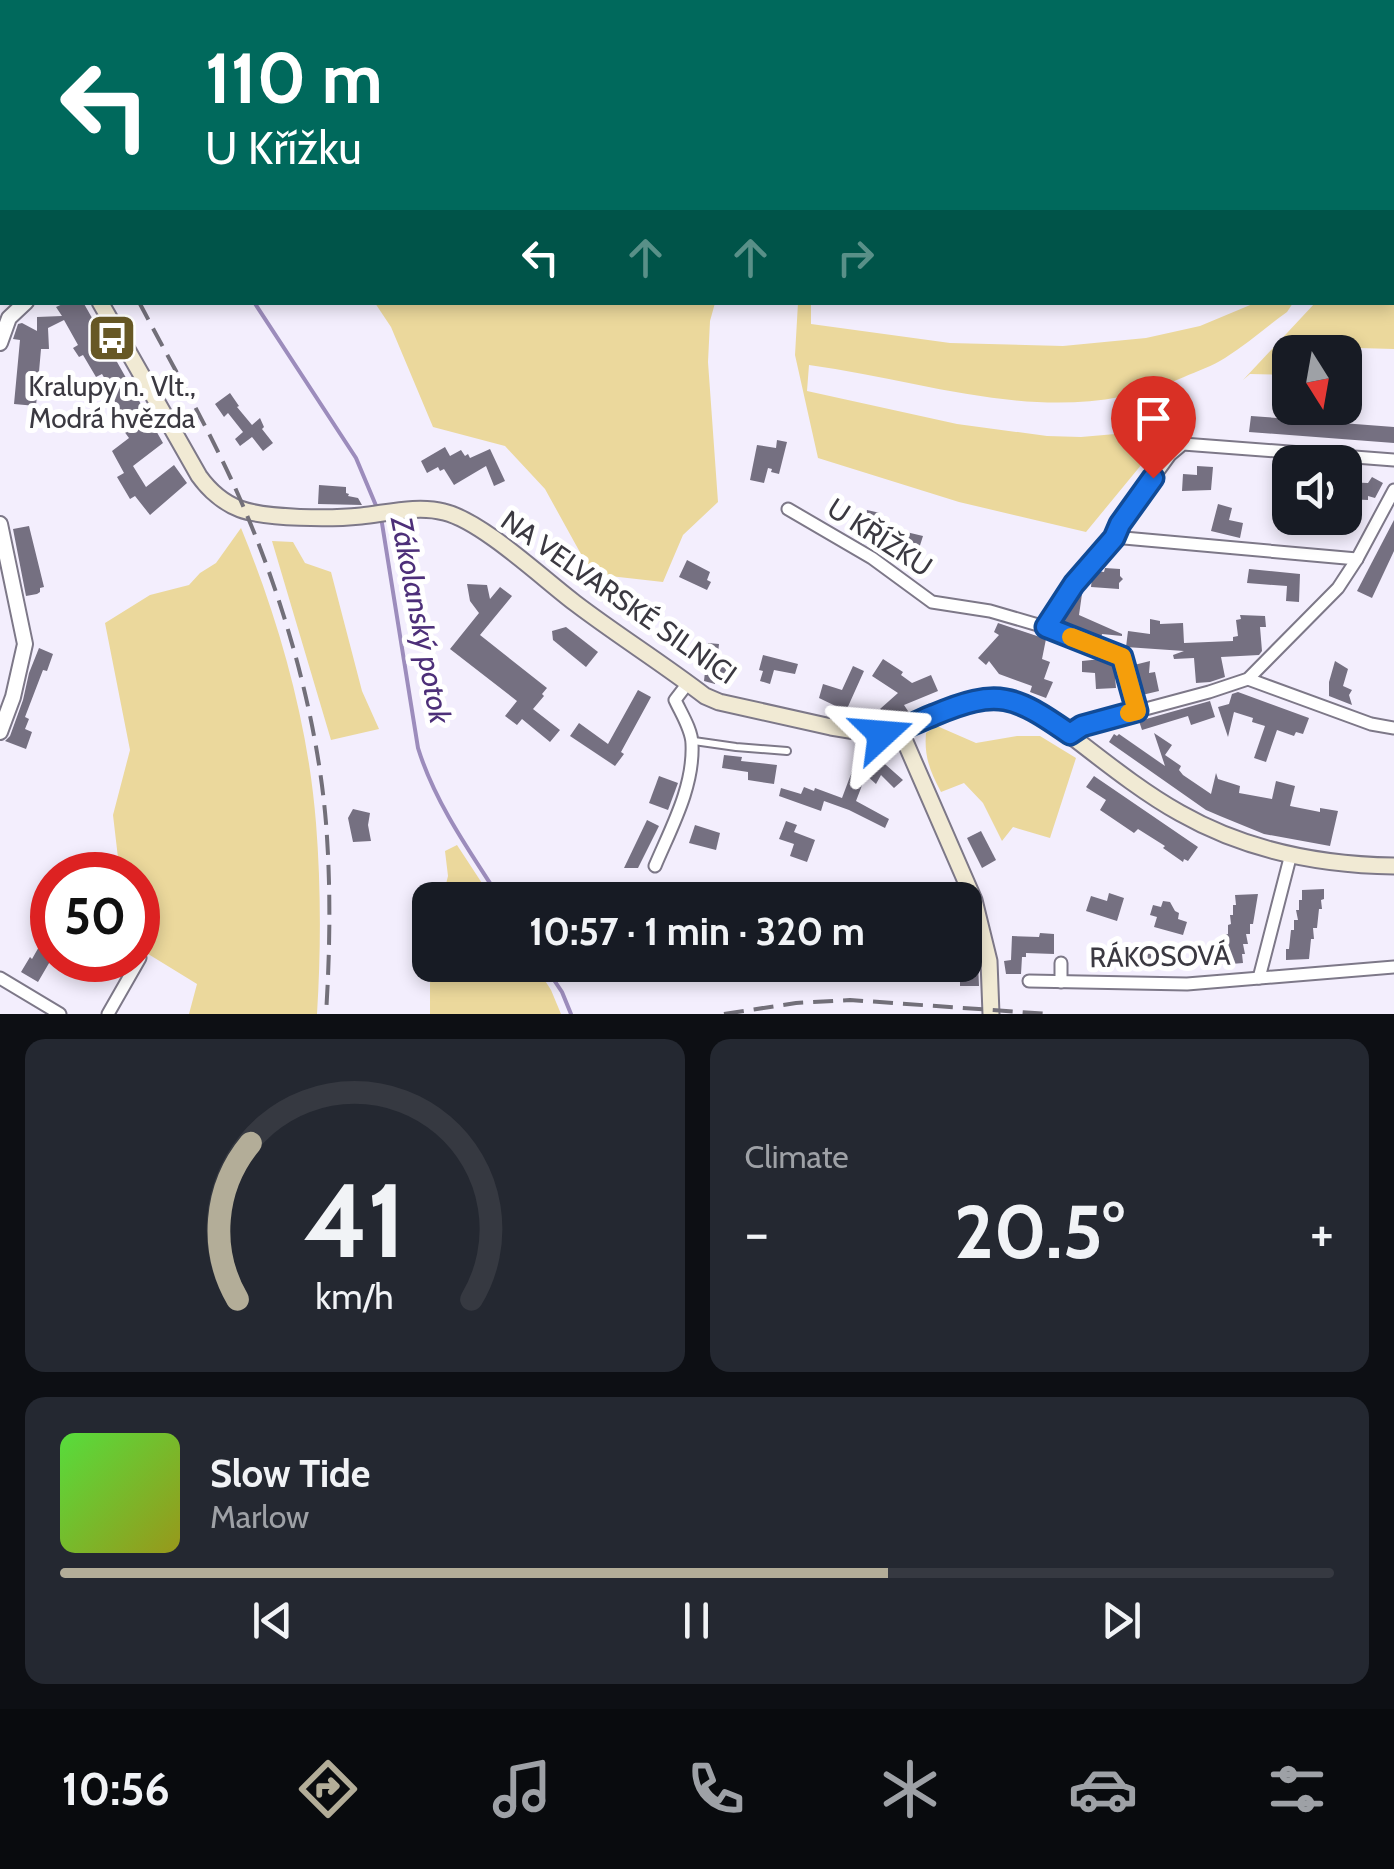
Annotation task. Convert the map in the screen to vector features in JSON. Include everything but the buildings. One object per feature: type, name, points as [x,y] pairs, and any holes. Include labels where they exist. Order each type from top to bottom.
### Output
[{"type":"main road","name":"NA VELVARSKÉ SILNICI","points":[[102,305],[208,489],[238,509],[333,518],[394,511],[442,511],[462,518],[705,696],[729,706],[882,734],[981,698],[997,698],[1042,714],[1178,812],[1249,844],[1338,862],[1394,866]]},
{"type":"main road","points":[[900,730],[974,900],[989,962],[991,1014]]},
{"type":"street","points":[[0,343],[2,321],[22,305]]},
{"type":"street","points":[[1046,627],[1074,584],[1114,538],[1170,455],[1183,444],[1394,460]]},
{"type":"street","points":[[1070,734],[1082,726],[1248,678],[1338,588],[1394,490]]},
{"type":"street","name":"U KŘÍŽKU","points":[[788,509],[872,558],[932,602],[990,611],[1046,627],[1122,657],[1137,711]]},
{"type":"street","points":[[0,524],[25,644],[0,732]]},
{"type":"street","points":[[1114,538],[1356,559]]},
{"type":"street","points":[[1248,678],[1371,724],[1394,728]]},
{"type":"street","points":[[655,866],[689,778],[692,741],[675,700],[688,683]]},
{"type":"street","name":"RÁKOSOVÁ","points":[[1258,978],[1290,854]]},
{"type":"street","name":"RÁKOSOVÁ","points":[[1061,963],[1061,982]]},
{"type":"street","name":"RÁKOSOVÁ","points":[[1028,981],[1187,984],[1394,967]]},
{"type":"street","points":[[0,978],[60,1014]]},
{"type":"street","points":[[108,1014],[126,982]]},
{"type":"lane","points":[[692,741],[787,750]]},
{"type":"shaded area","points":[[376,305],[714,305],[708,362],[718,502],[683,535],[663,582],[592,574],[545,489],[505,446],[433,427],[391,327]]},
{"type":"shaded area","points":[[798,305],[811,305],[811,324],[950,343],[1063,346],[1146,338],[1200,326],[1250,305],[1292,305],[1215,363],[1137,393],[1090,401],[997,398],[809,365],[807,391],[957,424],[1047,436],[1165,436],[1086,532],[959,502],[818,458],[795,355]]},
{"type":"shaded area","points":[[1313,305],[1394,305],[1394,349],[1362,348],[1362,335],[1285,335]]},
{"type":"shaded area","points":[[1272,349],[1272,375],[1250,374],[1243,380]]},
{"type":"shaded area","points":[[241,528],[268,599],[299,710],[312,785],[319,871],[317,1014],[189,1014],[197,984],[160,961],[160,852],[117,852],[113,815],[130,750],[105,623],[150,595],[189,585],[216,563]]},
{"type":"shaded area","points":[[272,541],[293,542],[305,563],[331,572],[362,691],[379,729],[331,740]]},
{"type":"shaded area","points":[[937,726],[976,743],[1040,736],[1076,758],[1050,838],[1013,827],[1002,841],[983,803],[964,783],[941,792],[926,749],[926,733]]},
{"type":"shaded area","points":[[457,845],[481,882],[446,882],[445,851]]},
{"type":"shaded area","points":[[430,982],[546,982],[561,1014],[430,1014]]},
{"type":"waterway","name":"Zákolanský potok","points":[[256,305],[356,458],[377,508]]},
{"type":"waterway","name":"Zákolanský potok","points":[[381,517],[418,748],[444,808],[490,882]]},
{"type":"waterway","name":"Zákolanský potok","points":[[555,982],[571,1014]]},
{"type":"railway","points":[[141,305],[237,492],[269,571],[295,654],[315,739],[326,823],[326,1014]]},
{"type":"railway","points":[[724,1014],[850,1000],[1049,1014]]},
{"type":"slow traffic","points":[[1071,637],[1122,657],[1137,711],[1129,713]]},
{"type":"place","name":"Kralupy n. Vlt., Modrá hvězda","points":[[112,338]]},
{"type":"route","points":[[882,734],[981,698],[1025,706],[1070,734],[1082,726],[1137,711],[1122,657],[1046,627],[1074,584],[1114,538],[1153,478]]}]
